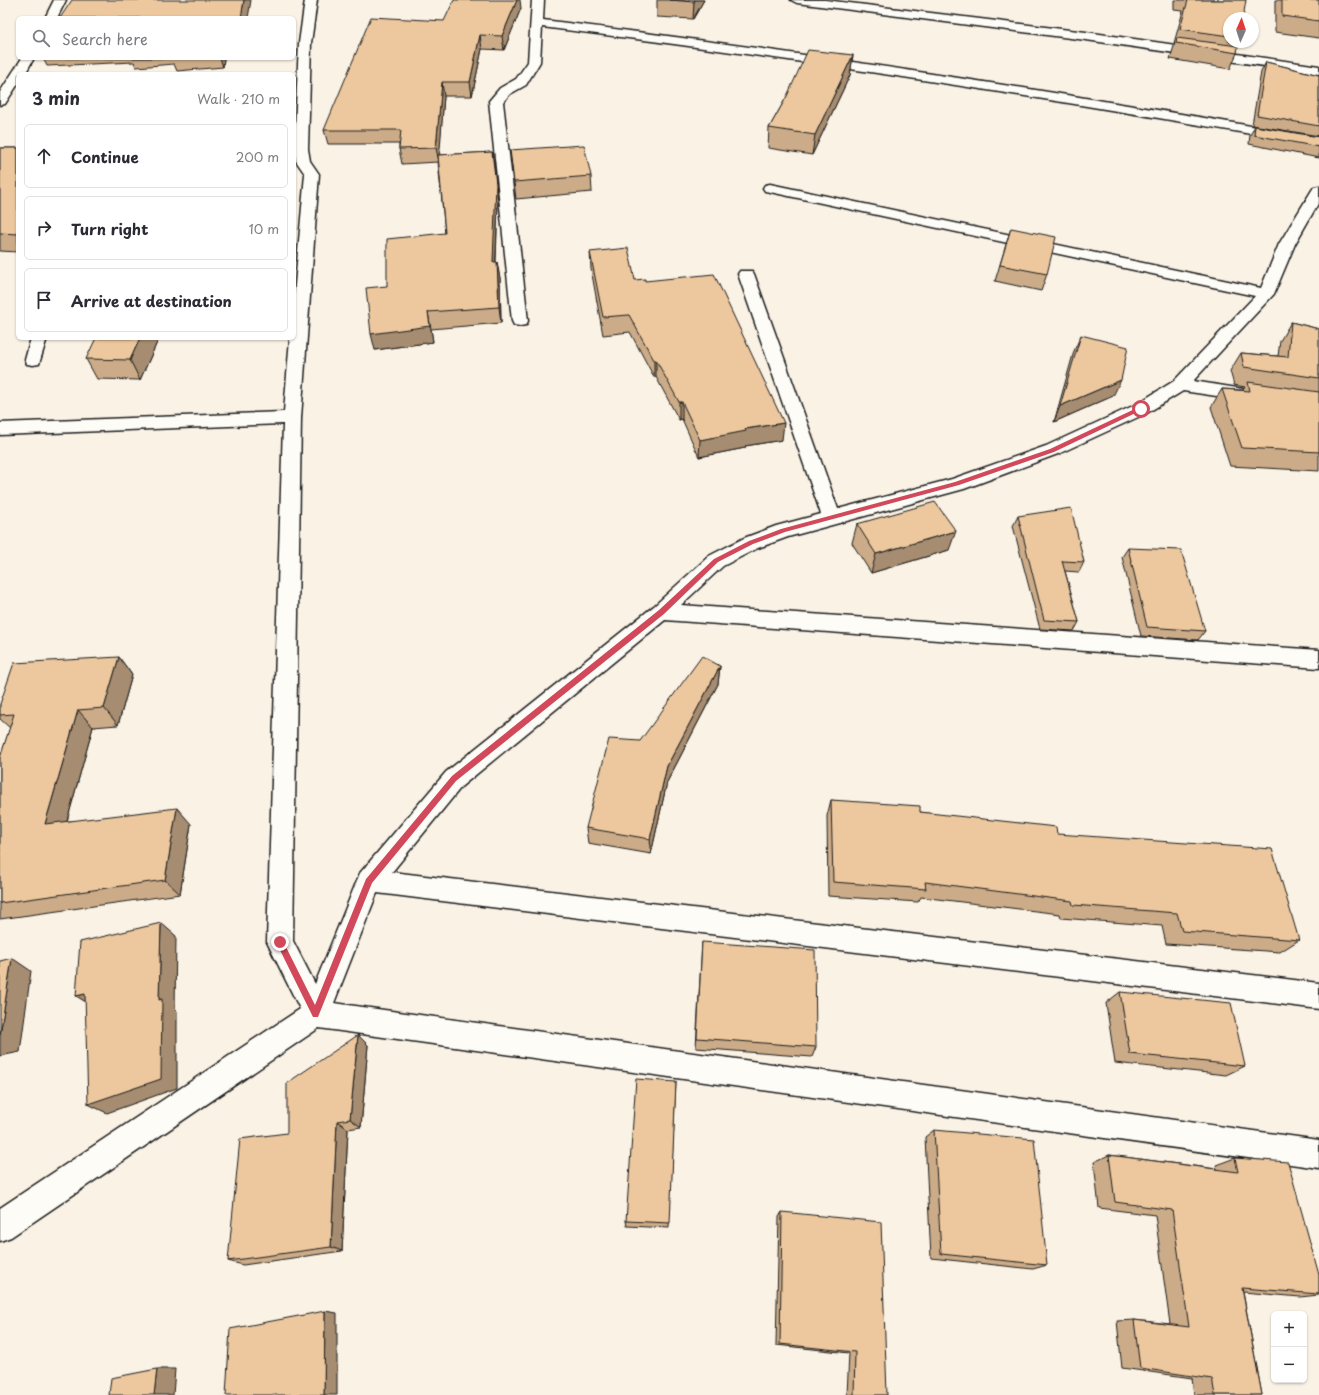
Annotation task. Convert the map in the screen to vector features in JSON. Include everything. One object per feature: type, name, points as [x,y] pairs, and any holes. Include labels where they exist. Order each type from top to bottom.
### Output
[{"type":"street","points":[[51,16],[60,0]]},
{"type":"street","points":[[311,0],[305,43],[301,149],[298,161],[312,174],[292,418],[280,942],[316,1014]]},
{"type":"street","points":[[520,321],[496,101],[505,91],[521,82],[534,62],[538,0]]},
{"type":"street","points":[[797,0],[1086,36],[1319,70]]},
{"type":"street","points":[[536,23],[636,35],[887,70],[1125,107],[1319,142]]},
{"type":"street","points":[[20,72],[27,60]]},
{"type":"street","points":[[0,101],[16,78]]},
{"type":"street","points":[[770,188],[1266,294]]},
{"type":"street","points":[[0,1226],[316,1014],[369,881],[454,778],[661,612],[716,561],[751,543],[783,530],[957,484],[1052,450],[1141,409],[1180,385],[1266,294],[1287,244],[1319,190]]},
{"type":"street","points":[[746,274],[832,518]]},
{"type":"street","points":[[33,360],[39,340]]},
{"type":"street","points":[[1180,385],[1265,397]]},
{"type":"street","points":[[0,429],[292,418]]},
{"type":"street","points":[[661,612],[1319,659]]},
{"type":"street","points":[[369,881],[1319,996]]},
{"type":"street","points":[[316,1014],[1319,1154]]},
{"type":"building","points":[[72,0],[244,0],[241,16],[61,16]]},
{"type":"building","points":[[454,0],[517,0],[502,36],[480,35],[470,82],[442,82],[436,148],[399,149],[401,130],[324,130],[371,17],[444,21]]},
{"type":"building","points":[[669,0],[695,0],[694,2]]},
{"type":"building","points":[[1188,0],[1246,0],[1244,12],[1223,12],[1223,35],[1180,29]]},
{"type":"building","points":[[1282,0],[1319,0],[1319,21],[1282,16]]},
{"type":"building","points":[[1177,38],[1223,44],[1223,48],[1238,48],[1237,53],[1176,43]]},
{"type":"building","points":[[808,50],[853,55],[815,135],[769,128],[787,96]]},
{"type":"building","points":[[1266,62],[1319,75],[1319,126],[1257,115]]},
{"type":"building","points":[[1255,126],[1319,137],[1319,147],[1254,135]]},
{"type":"building","points":[[584,145],[591,176],[514,182],[510,150]]},
{"type":"building","points":[[0,148],[16,148],[16,234],[0,233]]},
{"type":"building","points":[[492,152],[496,184],[493,262],[497,262],[499,307],[428,312],[430,326],[371,334],[366,288],[387,286],[387,239],[445,233],[438,155]]},
{"type":"building","points":[[1011,228],[1056,237],[1047,274],[1000,265]]},
{"type":"building","points":[[628,248],[635,280],[645,279],[645,281],[714,274],[784,423],[745,429],[746,431],[700,440],[682,402],[679,402],[629,315],[603,317],[590,252]]},
{"type":"building","points":[[1291,322],[1319,329],[1319,378],[1244,367],[1241,353],[1288,357]]},
{"type":"building","points":[[1081,335],[1128,347],[1121,380],[1060,406]]},
{"type":"building","points":[[95,340],[139,340],[130,360],[86,359]]},
{"type":"building","points":[[1248,382],[1319,392],[1319,452],[1242,448],[1222,389],[1250,391]]},
{"type":"building","points":[[935,502],[956,531],[876,554],[857,524]]},
{"type":"building","points":[[1071,508],[1084,562],[1062,561],[1079,622],[1044,620],[1018,516]]},
{"type":"building","points":[[1128,548],[1181,550],[1205,631],[1147,627]]},
{"type":"building","points":[[702,656],[720,666],[667,766],[650,839],[586,828],[609,739],[640,741]]},
{"type":"building","points":[[119,657],[104,708],[78,710],[45,824],[177,808],[165,880],[0,903],[0,758],[14,714],[0,715],[0,704],[14,663]]},
{"type":"building","points":[[831,800],[920,806],[920,812],[1056,827],[1057,834],[1272,849],[1299,940],[1182,931],[1177,913],[1073,905],[1072,901],[925,882],[926,889],[833,882]]},
{"type":"building","points":[[161,923],[159,1000],[162,999],[161,1079],[88,1104],[85,994],[76,996],[80,942]]},
{"type":"building","points":[[702,942],[815,950],[816,1047],[697,1038]]},
{"type":"building","points":[[12,958],[0,1035],[0,961]]},
{"type":"building","points":[[1120,992],[1231,1003],[1245,1066],[1130,1054]]},
{"type":"building","points":[[358,1035],[350,1119],[337,1121],[331,1247],[228,1261],[240,1139],[287,1133],[287,1083]]},
{"type":"building","points":[[636,1079],[676,1082],[670,1223],[626,1221]]},
{"type":"building","points":[[934,1130],[1034,1139],[1047,1265],[941,1254]]},
{"type":"building","points":[[1109,1155],[1238,1172],[1235,1158],[1288,1162],[1319,1275],[1319,1294],[1242,1288],[1262,1395],[1215,1395],[1212,1379],[1140,1368],[1134,1320],[1189,1327],[1172,1210],[1115,1202]]},
{"type":"building","points":[[782,1212],[881,1222],[887,1395],[854,1395],[855,1352],[780,1344]]},
{"type":"building","points":[[325,1311],[324,1395],[226,1395],[230,1329]]},
{"type":"building","points":[[157,1369],[154,1395],[109,1395],[111,1378]]},
{"type":"route","points":[[280,942],[316,1014],[369,881],[454,778],[661,612],[716,561],[751,543],[783,530],[957,484],[1052,450],[1141,409]]}]
